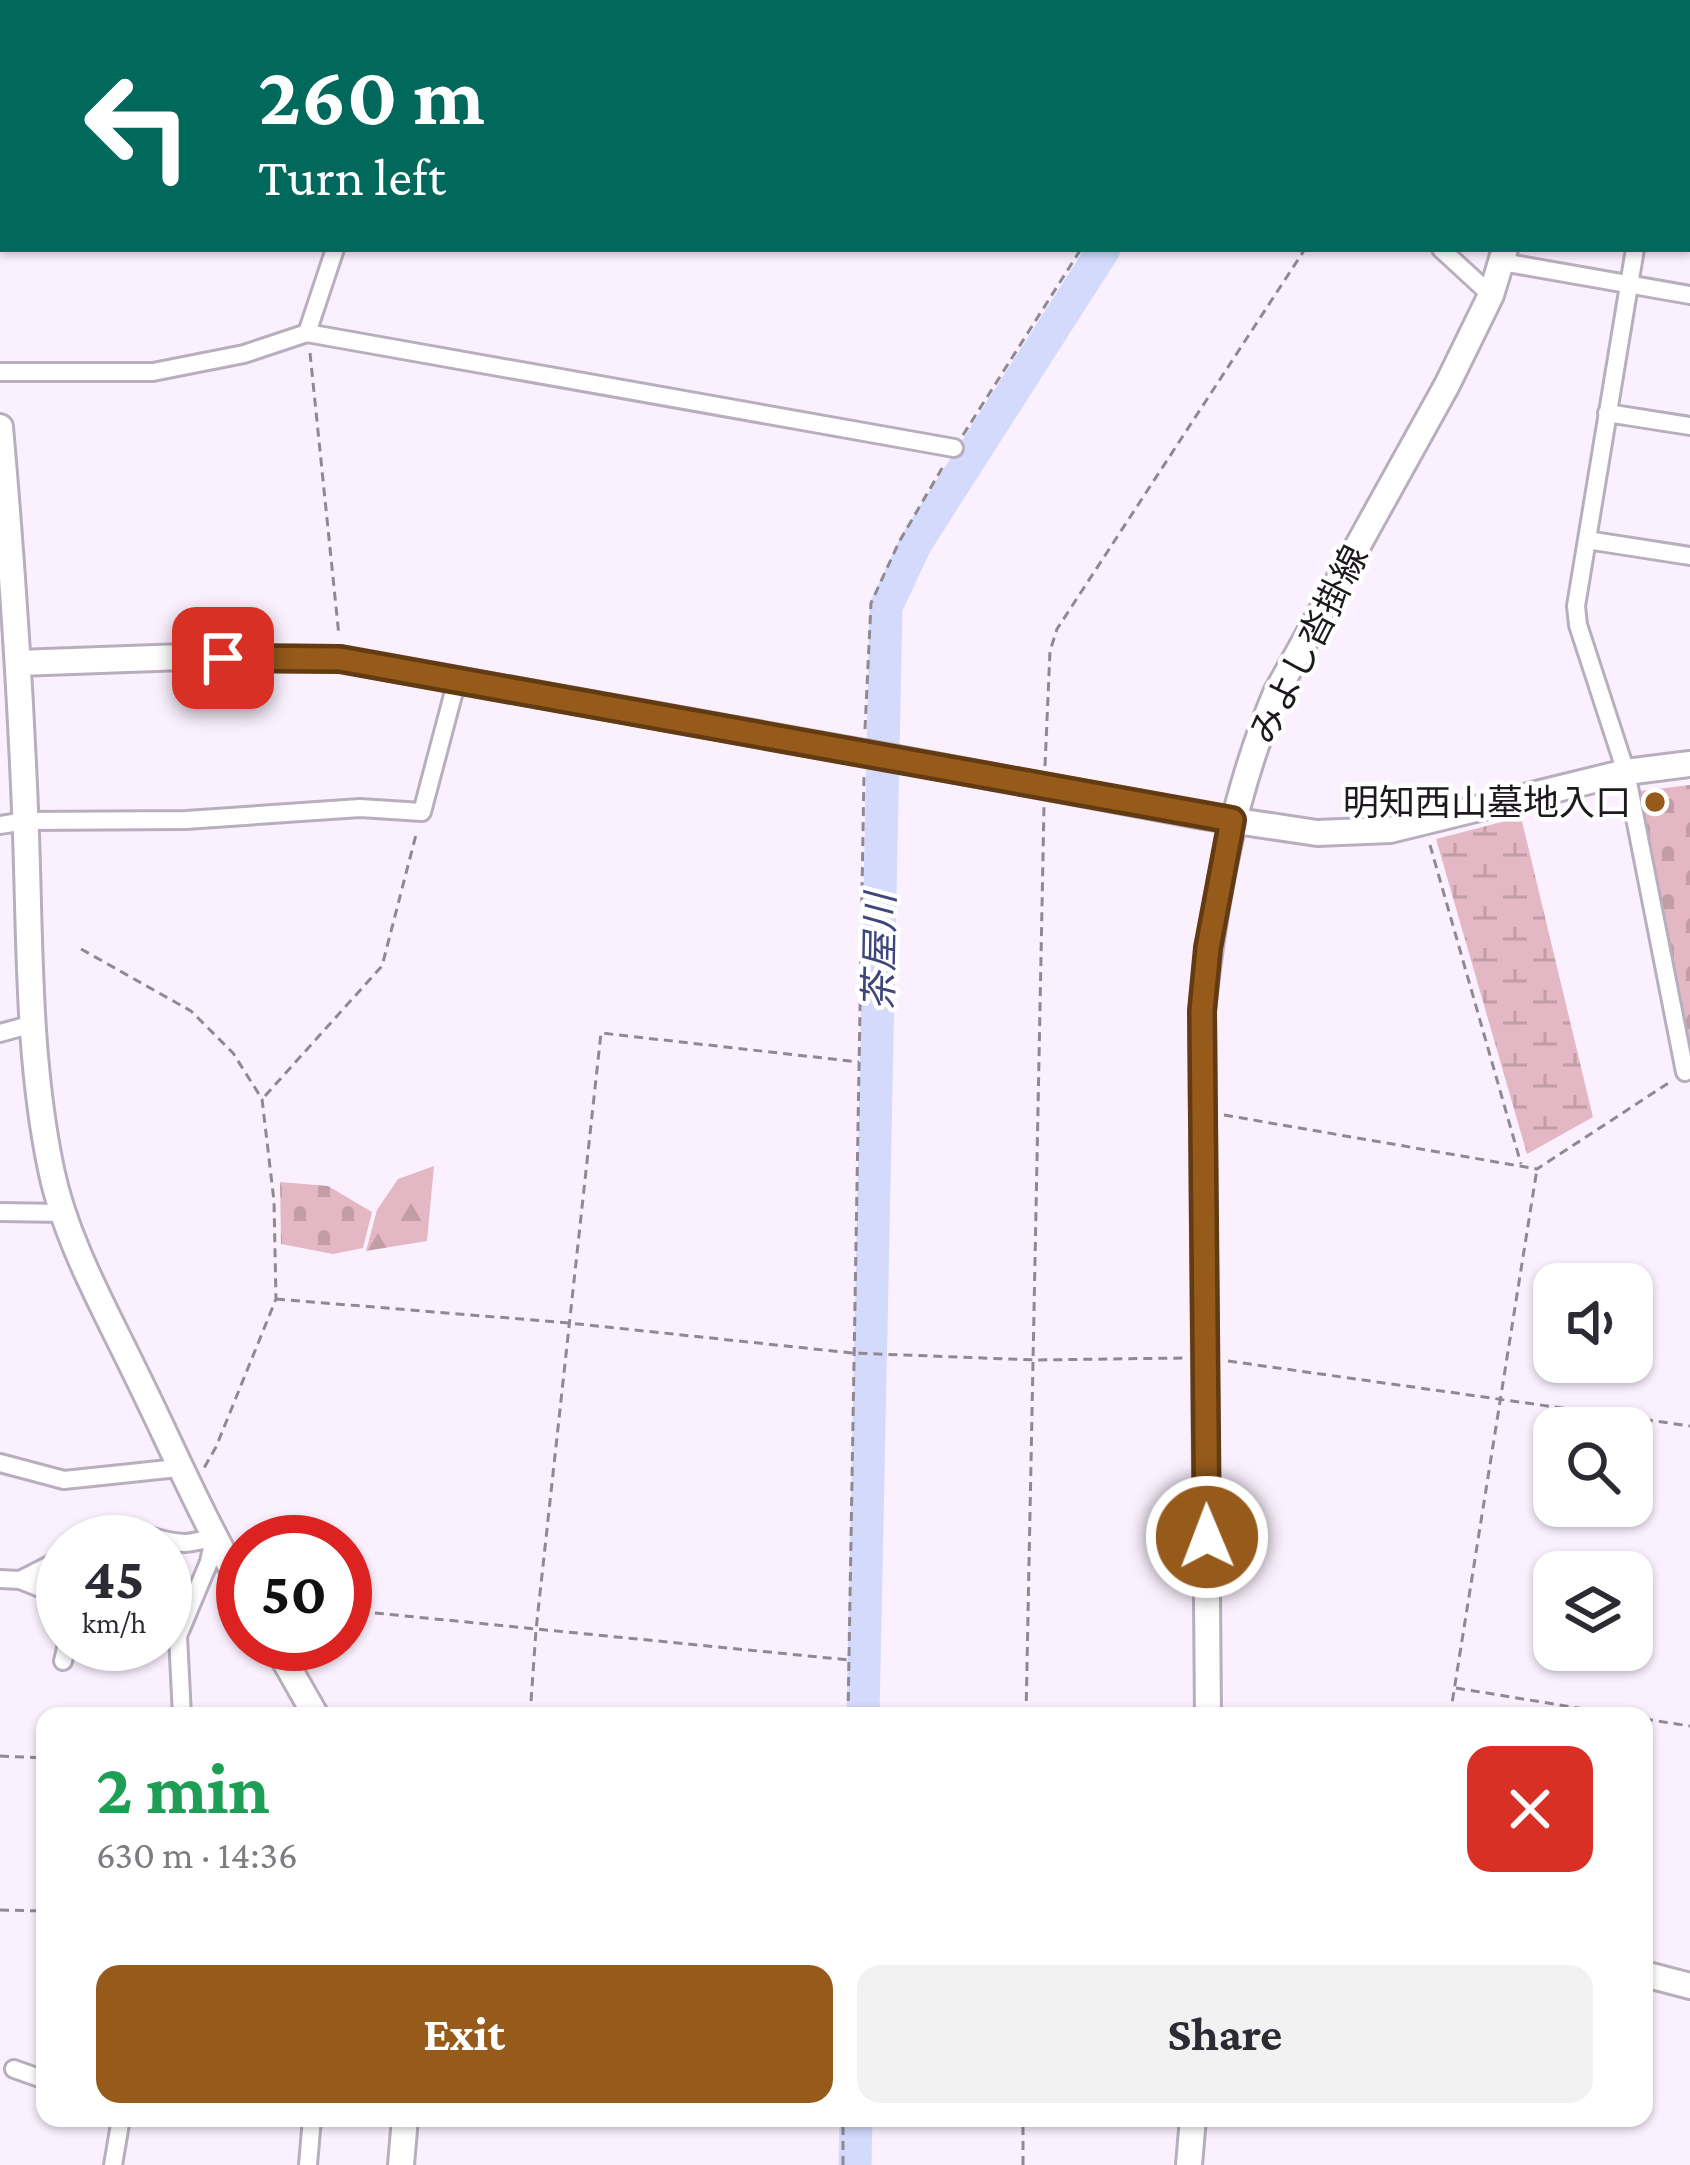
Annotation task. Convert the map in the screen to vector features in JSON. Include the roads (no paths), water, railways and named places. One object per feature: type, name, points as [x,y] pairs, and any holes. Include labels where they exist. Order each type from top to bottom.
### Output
[{"type":"street","points":[[308,333],[334,252]]},
{"type":"street","points":[[1444,252],[1491,295]]},
{"type":"street","points":[[1634,252],[1576,606],[1626,772],[1688,1071]]},
{"type":"street","points":[[1503,255],[1690,295]]},
{"type":"street","name":"みよし沓掛線","points":[[1208,1707],[1202,1011],[1208,948],[1232,820],[1276,693],[1448,385],[1491,295],[1503,255]]},
{"type":"street","points":[[0,372],[153,372],[244,354],[308,333],[954,448]]},
{"type":"street","points":[[1606,413],[1690,426]]},
{"type":"street","points":[[0,428],[13,823],[38,1095],[63,1213],[216,1541]]},
{"type":"street","points":[[1587,540],[1690,556]]},
{"type":"street","points":[[9,663],[183,657],[340,659],[1317,833],[1390,830],[1626,772],[1690,764]]},
{"type":"street","points":[[13,823],[186,820],[361,808],[422,812],[457,680]]},
{"type":"street","points":[[0,1033],[33,1024]]},
{"type":"street","points":[[0,1213],[63,1213]]},
{"type":"street","points":[[0,1463],[64,1480],[184,1479]]},
{"type":"street","points":[[192,1542],[214,1538]]},
{"type":"street","points":[[182,1707],[178,1636],[214,1538]]},
{"type":"street","points":[[20,1580],[36,1572]]},
{"type":"street","points":[[0,1579],[36,1586]]},
{"type":"street","points":[[290,1671],[311,1707]]},
{"type":"street","points":[[1653,1976],[1690,1986]]},
{"type":"street","points":[[14,2069],[36,2077]]},
{"type":"street","points":[[113,2165],[120,2127]]},
{"type":"street","points":[[308,2165],[311,2127]]},
{"type":"street","points":[[401,2165],[404,2127]]},
{"type":"street","points":[[1189,2165],[1192,2127]]},
{"type":"waterway","name":"茶屋川","points":[[863,1707],[886,607],[916,543],[1102,252]]},
{"type":"waterway","name":"茶屋川","points":[[855,2165],[856,2127]]},
{"type":"place","name":"明知西山墓地入口","points":[[1655,802]]}]
